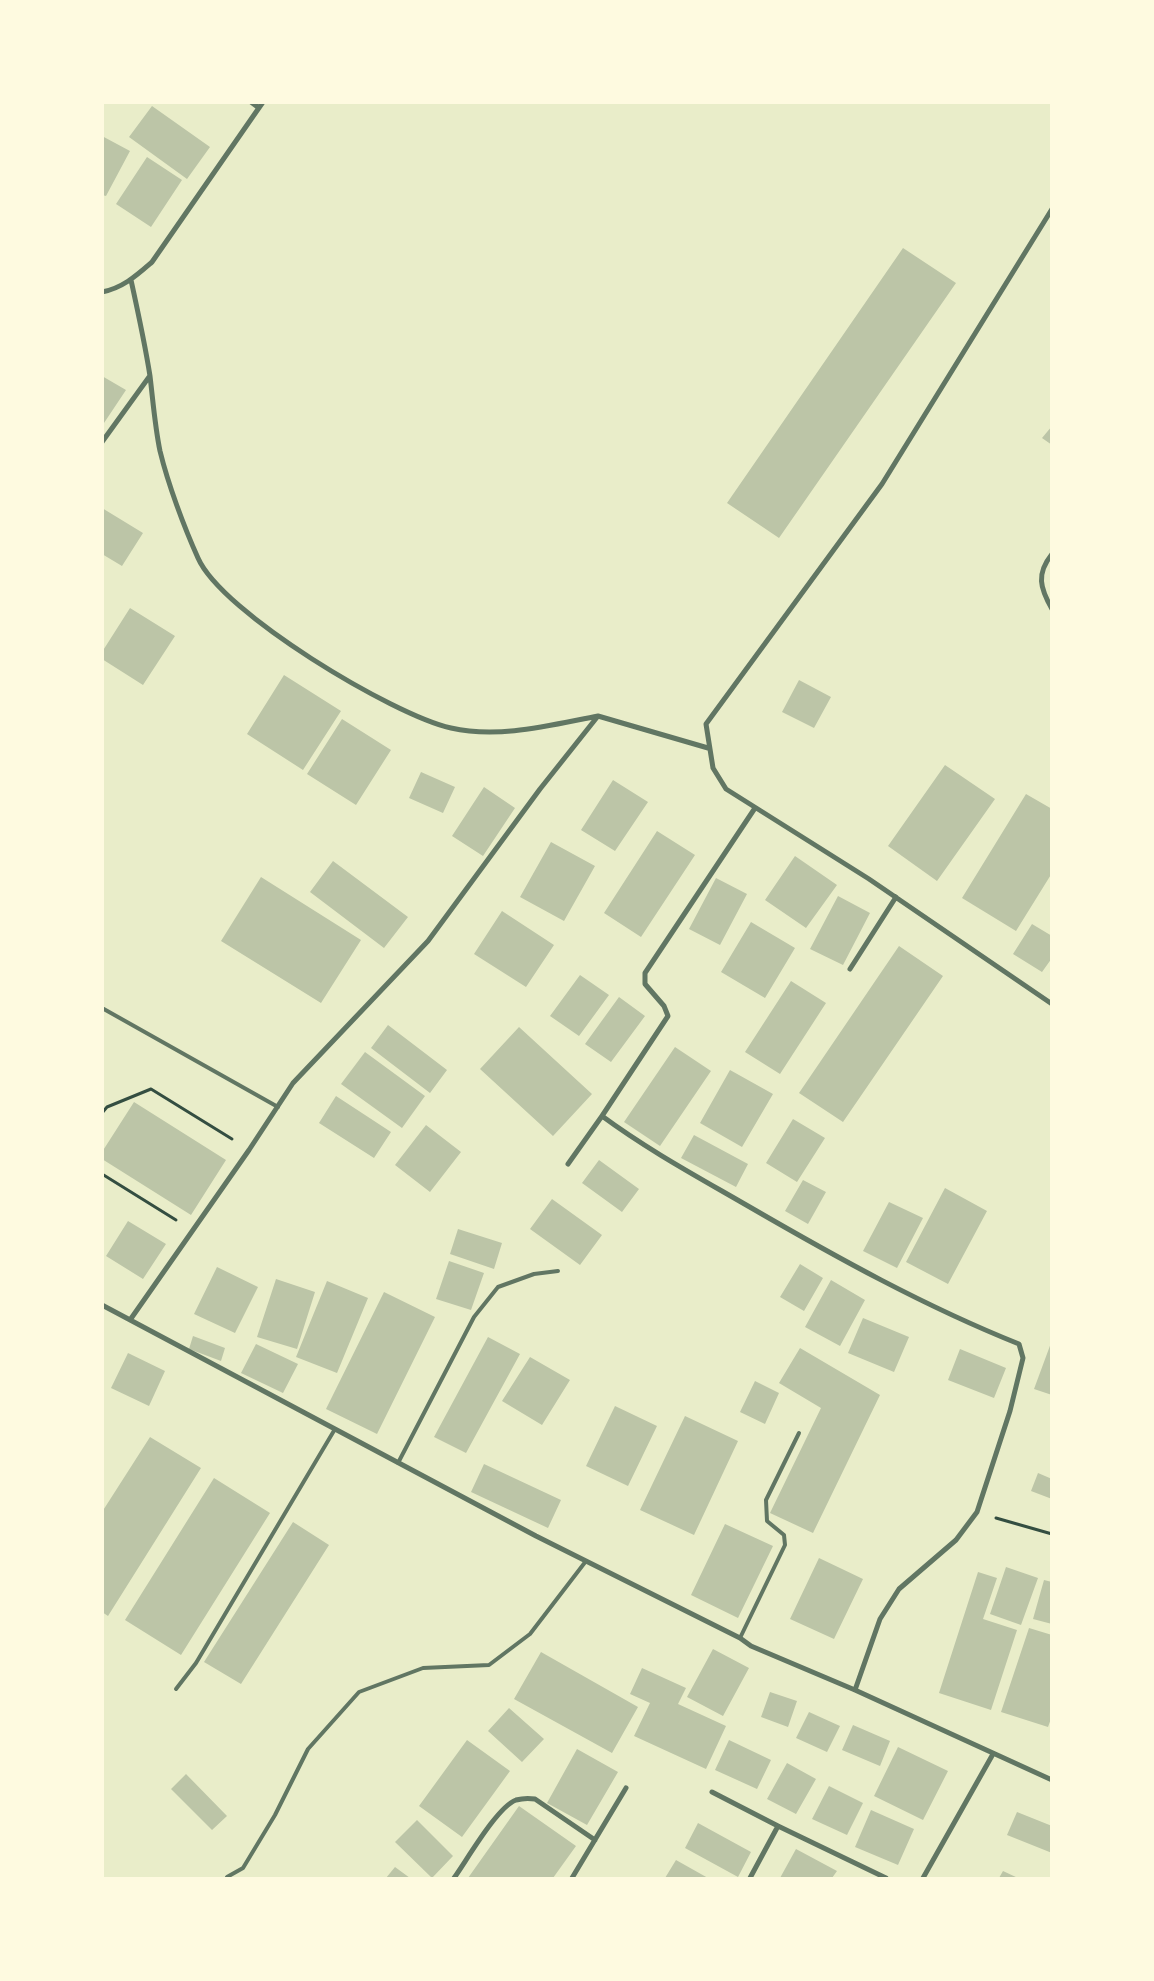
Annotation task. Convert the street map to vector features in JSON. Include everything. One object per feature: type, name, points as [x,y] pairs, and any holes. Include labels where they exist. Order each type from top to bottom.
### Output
[{"type":"street","points":[[252,102],[259,108]]},
{"type":"street","points":[[102,292],[112,290],[132,280],[152,262],[263,102]]},
{"type":"street","points":[[1052,210],[882,484],[706,724],[708,748],[713,768],[726,789],[896,897],[1052,1004]]},
{"type":"street","points":[[132,280],[150,376],[160,452],[199,560],[249,616],[378,698],[402,711],[452,728],[492,731],[533,728],[598,716],[708,748]]},
{"type":"street","points":[[102,442],[150,376]]},
{"type":"street","points":[[1052,554],[1044,564],[1041,590],[1052,608]]},
{"type":"street","points":[[130,1320],[250,1150],[293,1083],[428,941],[540,789],[598,716]]},
{"type":"street","points":[[568,1164],[668,1016],[664,1006],[645,984],[645,973],[755,808]]},
{"type":"street","points":[[850,969],[896,897]]},
{"type":"street","points":[[602,1116],[635,1141],[839,1258],[958,1319],[1019,1344],[1023,1358],[1010,1411],[977,1512],[956,1540],[899,1589],[880,1618],[855,1690]]},
{"type":"street","points":[[102,1305],[398,1463],[586,1561],[740,1638],[752,1646],[855,1690],[1052,1780]]},
{"type":"street","points":[[923,1878],[992,1754]]},
{"type":"street","points":[[572,1878],[626,1788]]},
{"type":"street","points":[[712,1792],[886,1878]]},
{"type":"street","points":[[454,1878],[500,1812],[514,1800],[535,1799],[595,1840]]},
{"type":"street","points":[[750,1878],[778,1826]]},
{"type":"lane","points":[[102,1008],[278,1107]]},
{"type":"lane","points":[[398,1463],[474,1317],[498,1287],[534,1274],[558,1271]]},
{"type":"lane","points":[[176,1689],[196,1663],[334,1429]]},
{"type":"lane","points":[[740,1638],[786,1545],[784,1535],[767,1521],[766,1505],[798,1433]]},
{"type":"lane","points":[[227,1877],[243,1868],[275,1815],[308,1749],[359,1692],[423,1668],[489,1665],[530,1634],[586,1561]]},
{"type":"path","points":[[102,1113],[107,1107],[151,1089],[250,1150]]},
{"type":"path","points":[[102,1174],[194,1230]]},
{"type":"path","points":[[977,1512],[1052,1534]]},
{"type":"building","points":[[152,106],[210,147],[187,179],[129,137]]},
{"type":"building","points":[[102,136],[130,151],[106,196],[102,195]]},
{"type":"building","points":[[147,157],[182,180],[151,227],[116,204]]},
{"type":"building","points":[[903,248],[956,283],[779,538],[727,503]]},
{"type":"building","points":[[102,376],[126,390],[102,426]]},
{"type":"building","points":[[1052,426],[1052,445],[1042,438]]},
{"type":"building","points":[[102,508],[143,533],[122,566],[102,554]]},
{"type":"building","points":[[130,608],[175,636],[143,685],[102,659],[102,652]]},
{"type":"building","points":[[284,675],[341,711],[303,770],[247,734]]},
{"type":"building","points":[[799,680],[831,697],[814,728],[782,712]]},
{"type":"building","points":[[342,719],[391,750],[356,805],[307,774]]},
{"type":"building","points":[[945,765],[995,799],[937,881],[888,846]]},
{"type":"building","points":[[421,772],[455,787],[443,813],[409,798]]},
{"type":"building","points":[[613,780],[648,802],[615,851],[581,830]]},
{"type":"building","points":[[484,787],[515,808],[483,856],[452,836]]},
{"type":"building","points":[[1026,794],[1052,809],[1052,873],[1016,931],[962,898]]},
{"type":"building","points":[[657,831],[695,855],[641,937],[604,913]]},
{"type":"building","points":[[551,842],[595,866],[564,921],[520,897]]},
{"type":"building","points":[[795,856],[837,885],[806,928],[765,900]]},
{"type":"building","points":[[333,861],[408,917],[384,948],[310,892]]},
{"type":"building","points":[[261,877],[361,940],[321,1003],[221,941]]},
{"type":"building","points":[[716,878],[747,894],[720,945],[689,929]]},
{"type":"building","points":[[838,896],[870,913],[843,965],[810,949]]},
{"type":"building","points":[[502,911],[554,945],[526,987],[474,954]]},
{"type":"building","points":[[751,922],[795,948],[765,998],[721,972]]},
{"type":"building","points":[[1032,924],[1052,936],[1052,958],[1042,972],[1013,954]]},
{"type":"building","points":[[899,946],[943,976],[843,1122],[799,1093]]},
{"type":"building","points":[[580,975],[609,995],[579,1036],[550,1016]]},
{"type":"building","points":[[791,981],[826,1003],[780,1074],[745,1052]]},
{"type":"building","points":[[619,997],[645,1016],[611,1062],[585,1044]]},
{"type":"building","points":[[388,1025],[447,1070],[430,1093],[371,1048]]},
{"type":"building","points":[[519,1027],[592,1094],[553,1136],[480,1069]]},
{"type":"building","points":[[675,1047],[711,1071],[660,1146],[624,1122]]},
{"type":"building","points":[[365,1052],[425,1096],[402,1128],[341,1084]]},
{"type":"building","points":[[730,1070],[773,1094],[742,1147],[700,1123]]},
{"type":"building","points":[[336,1096],[391,1132],[374,1158],[319,1123]]},
{"type":"building","points":[[134,1102],[226,1160],[191,1215],[102,1159],[102,1152]]},
{"type":"building","points":[[793,1119],[825,1138],[797,1182],[766,1163]]},
{"type":"building","points":[[426,1125],[461,1152],[430,1192],[395,1165]]},
{"type":"building","points":[[694,1135],[748,1164],[736,1187],[681,1158]]},
{"type":"building","points":[[599,1160],[639,1189],[622,1212],[582,1183]]},
{"type":"building","points":[[803,1180],[826,1192],[808,1224],[785,1211]]},
{"type":"building","points":[[945,1188],[987,1211],[948,1284],[906,1262]]},
{"type":"building","points":[[552,1199],[602,1235],[580,1265],[530,1229]]},
{"type":"building","points":[[889,1202],[923,1218],[897,1268],[863,1251]]},
{"type":"building","points":[[128,1221],[166,1244],[143,1279],[106,1256]]},
{"type":"building","points":[[458,1229],[502,1243],[494,1269],[450,1254]]},
{"type":"building","points":[[449,1261],[484,1273],[471,1310],[436,1299]]},
{"type":"building","points":[[800,1264],[823,1278],[804,1311],[780,1297]]},
{"type":"building","points":[[217,1267],[258,1287],[235,1333],[194,1314]]},
{"type":"building","points":[[276,1279],[315,1292],[297,1349],[257,1337]]},
{"type":"building","points":[[831,1280],[865,1300],[840,1346],[805,1327]]},
{"type":"building","points":[[327,1281],[368,1298],[337,1373],[296,1357]]},
{"type":"building","points":[[384,1292],[435,1317],[377,1434],[326,1409]]},
{"type":"building","points":[[863,1318],[909,1337],[894,1372],[848,1353]]},
{"type":"building","points":[[193,1336],[225,1348],[221,1361],[189,1349]]},
{"type":"building","points":[[488,1337],[520,1354],[466,1453],[434,1437]]},
{"type":"building","points":[[1052,1343],[1052,1395],[1034,1389]]},
{"type":"building","points":[[256,1344],[298,1364],[283,1393],[241,1373]]},
{"type":"building","points":[[800,1348],[880,1395],[813,1533],[770,1513],[821,1408],[779,1383]]},
{"type":"building","points":[[960,1349],[1006,1368],[994,1398],[948,1380]]},
{"type":"building","points":[[128,1353],[165,1371],[149,1406],[111,1388]]},
{"type":"building","points":[[530,1357],[570,1380],[542,1425],[502,1401]]},
{"type":"building","points":[[755,1381],[779,1393],[765,1424],[740,1412]]},
{"type":"building","points":[[615,1406],[657,1426],[628,1486],[586,1466]]},
{"type":"building","points":[[685,1416],[738,1441],[694,1535],[640,1510]]},
{"type":"building","points":[[150,1437],[201,1468],[108,1616],[102,1612],[102,1512]]},
{"type":"building","points":[[484,1464],[561,1500],[548,1528],[471,1492]]},
{"type":"building","points":[[1038,1473],[1052,1479],[1052,1499],[1031,1491]]},
{"type":"building","points":[[214,1478],[270,1513],[181,1655],[125,1620]]},
{"type":"building","points":[[293,1522],[329,1545],[241,1684],[204,1662]]},
{"type":"building","points":[[725,1524],[773,1546],[738,1618],[691,1595]]},
{"type":"building","points":[[819,1558],[863,1579],[834,1639],[790,1619]]},
{"type":"building","points":[[1006,1567],[1038,1578],[1021,1625],[990,1614]]},
{"type":"building","points":[[978,1572],[997,1578],[983,1619],[1017,1630],[991,1710],[939,1693]]},
{"type":"building","points":[[1044,1580],[1052,1582],[1052,1624],[1033,1619]]},
{"type":"building","points":[[1029,1628],[1052,1635],[1052,1716],[1048,1727],[1001,1712]]},
{"type":"building","points":[[713,1649],[749,1668],[723,1716],[687,1697]]},
{"type":"building","points":[[541,1652],[638,1707],[612,1753],[514,1699]]},
{"type":"building","points":[[642,1668],[686,1688],[678,1704],[726,1726],[706,1769],[634,1736],[650,1703],[630,1694]]},
{"type":"building","points":[[770,1692],[797,1701],[788,1727],[761,1717]]},
{"type":"building","points":[[509,1708],[544,1739],[522,1762],[488,1731]]},
{"type":"building","points":[[809,1712],[840,1726],[827,1752],[796,1738]]},
{"type":"building","points":[[853,1725],[890,1741],[880,1766],[842,1750]]},
{"type":"building","points":[[467,1740],[510,1771],[462,1837],[419,1806]]},
{"type":"building","points":[[729,1740],[771,1760],[757,1789],[715,1770]]},
{"type":"building","points":[[898,1747],[948,1771],[923,1820],[874,1796]]},
{"type":"building","points":[[577,1749],[618,1772],[587,1825],[547,1803]]},
{"type":"building","points":[[787,1763],[816,1779],[796,1814],[767,1799]]},
{"type":"building","points":[[186,1774],[227,1816],[212,1830],[171,1789]]},
{"type":"building","points":[[829,1786],[863,1803],[847,1835],[812,1819]]},
{"type":"building","points":[[519,1806],[576,1846],[553,1878],[468,1878]]},
{"type":"building","points":[[871,1810],[914,1829],[898,1865],[855,1847]]},
{"type":"building","points":[[1017,1812],[1052,1826],[1052,1853],[1007,1835]]},
{"type":"building","points":[[417,1820],[453,1856],[432,1878],[395,1842]]},
{"type":"building","points":[[698,1823],[751,1852],[738,1877],[685,1848]]},
{"type":"building","points":[[796,1849],[837,1871],[832,1878],[780,1878]]},
{"type":"building","points":[[676,1860],[708,1878],[665,1878]]},
{"type":"building","points":[[395,1867],[410,1878],[386,1878]]},
{"type":"building","points":[[1003,1871],[1018,1878],[999,1878]]}]
